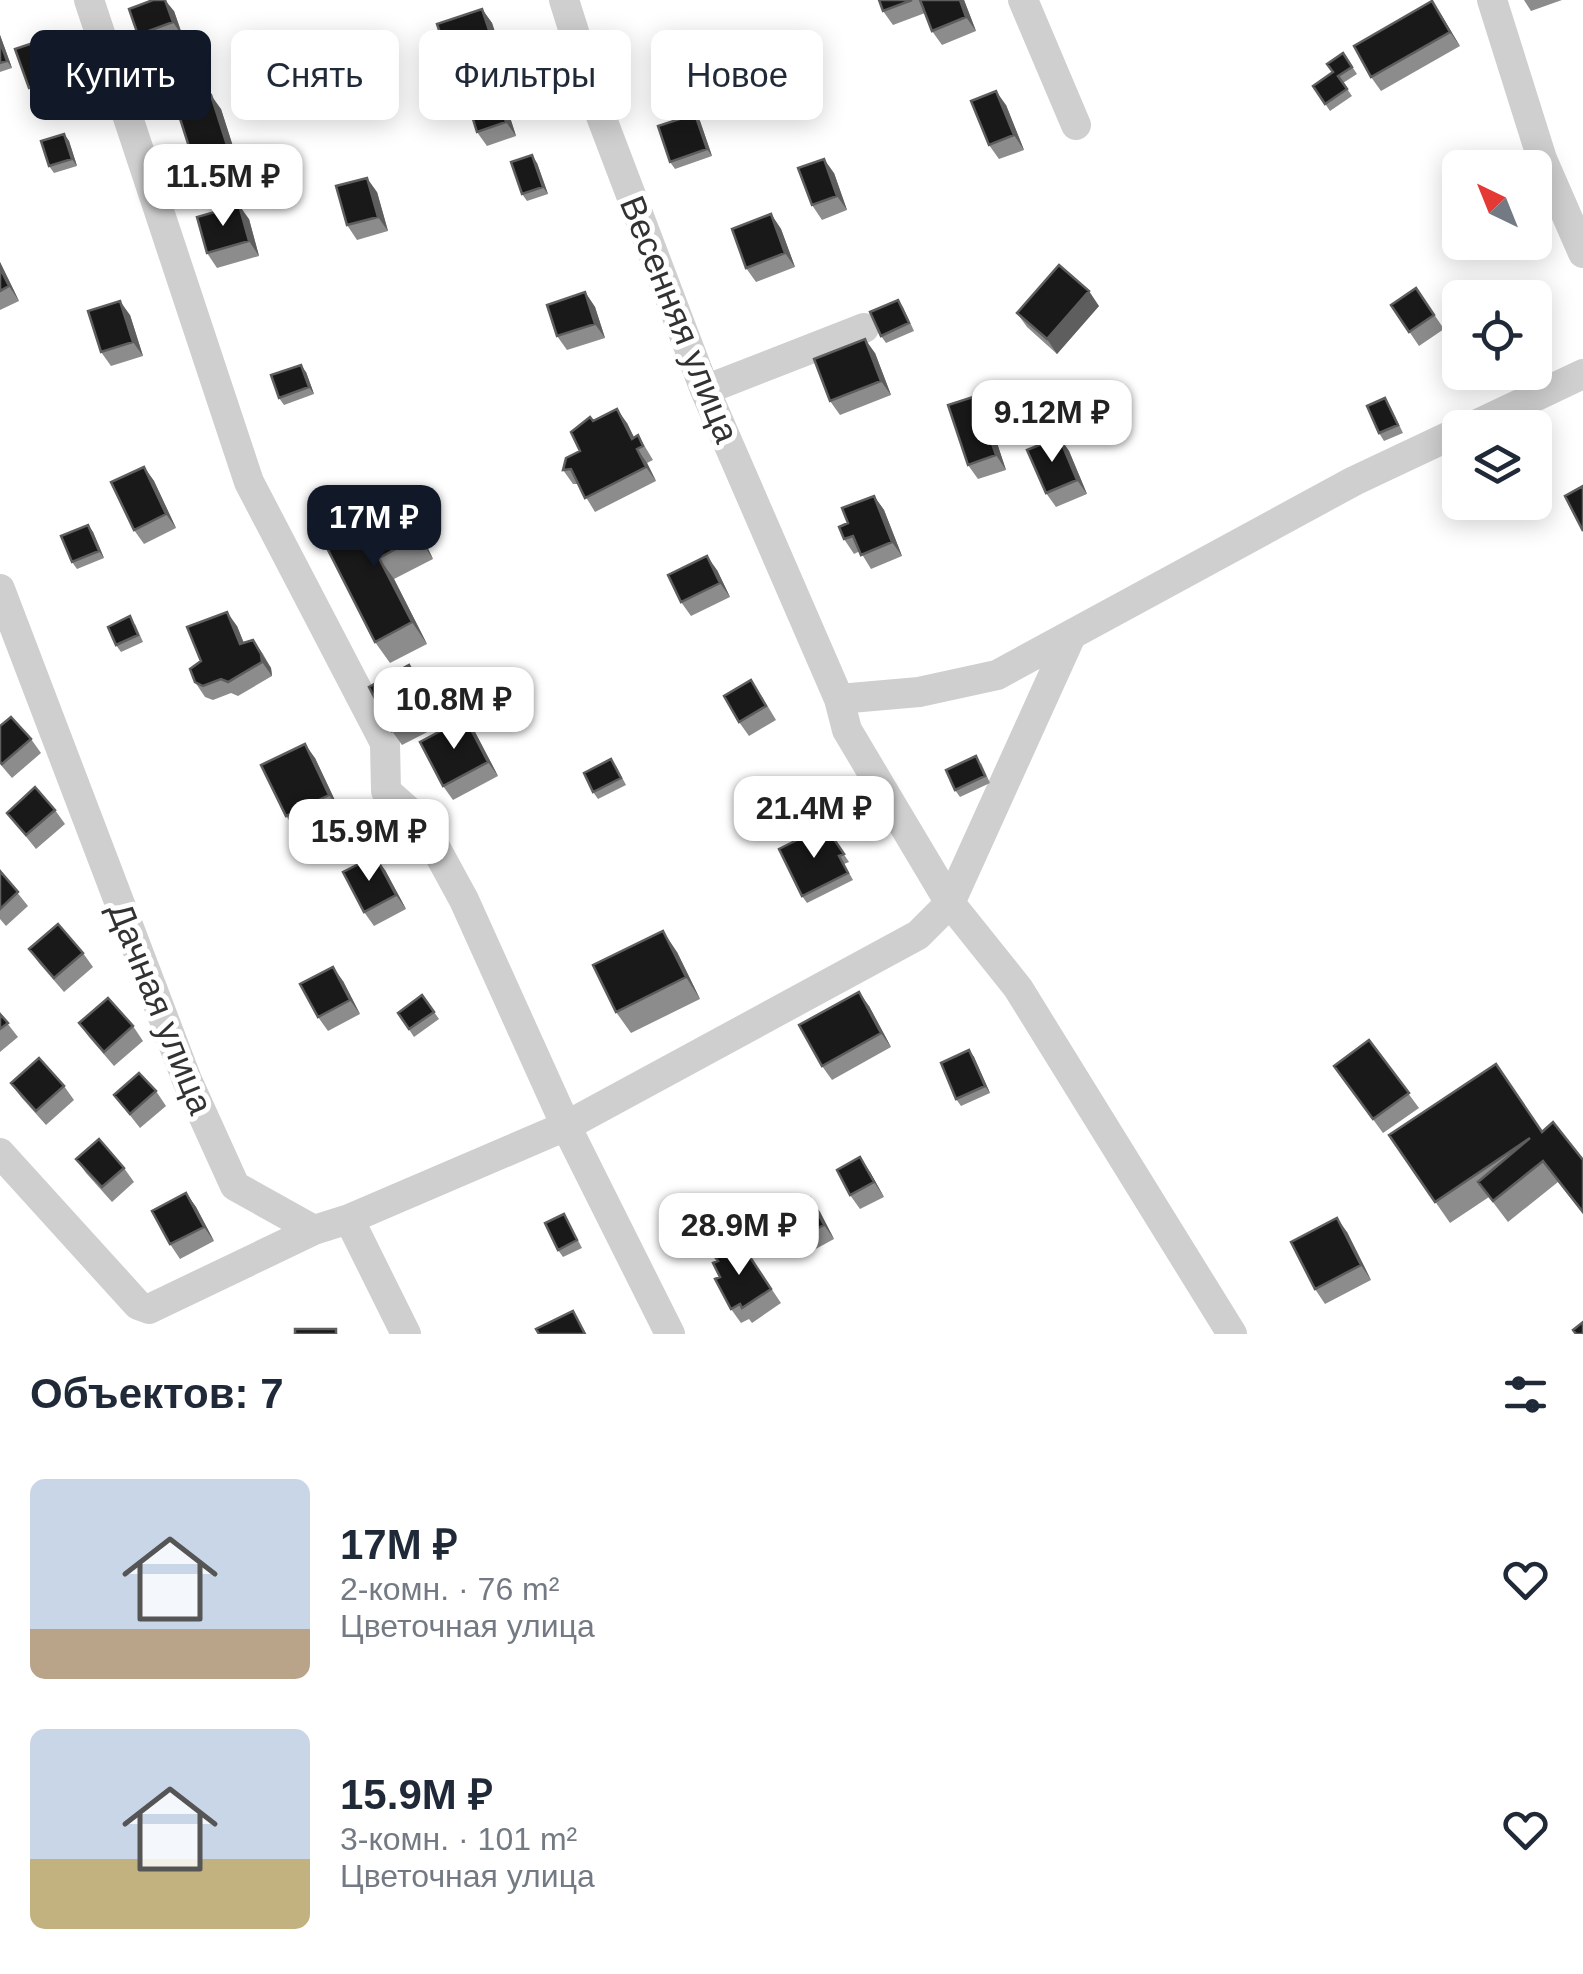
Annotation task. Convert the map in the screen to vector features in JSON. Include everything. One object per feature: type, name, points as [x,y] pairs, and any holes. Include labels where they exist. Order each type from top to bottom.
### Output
[{"type":"street","points":[[89,0],[249,482],[385,743],[386,790],[422,824],[464,900],[566,1126],[670,1334]]},
{"type":"street","name":"Весенняя улица","points":[[564,0],[599,111],[704,390],[812,631],[847,730],[950,902],[1018,988],[1232,1334]]},
{"type":"street","points":[[1024,0],[1076,124]]},
{"type":"street","points":[[1492,0],[1542,159],[1583,253]]},
{"type":"street","points":[[704,390],[864,328]]},
{"type":"street","points":[[1506,410],[1583,374]]},
{"type":"street","points":[[839,699],[919,692],[996,675],[1354,481],[1442,440]]},
{"type":"street","name":"Дачная улица","points":[[0,589],[188,1080],[235,1186],[314,1230]]},
{"type":"street","points":[[0,1153],[76,1241],[138,1305],[149,1309],[314,1230],[349,1219],[566,1126],[918,935],[950,902],[1070,638]]},
{"type":"street","points":[[349,1219],[406,1334]]},
{"type":"building","points":[[165,0],[173,22],[151,30],[136,30],[129,9]]},
{"type":"building","points":[[879,0],[912,0],[883,11]]},
{"type":"building","points":[[920,0],[960,0],[966,17],[932,31]]},
{"type":"building","points":[[1432,1],[1450,32],[1371,77],[1354,46]]},
{"type":"building","points":[[482,9],[489,30],[439,30],[437,24]]},
{"type":"building","points":[[0,41],[7,61],[0,63]]},
{"type":"building","points":[[30,44],[30,88],[29,88],[15,49]]},
{"type":"building","points":[[1343,53],[1352,67],[1338,76],[1347,89],[1325,104],[1313,86],[1333,72],[1327,64]]},
{"type":"building","points":[[996,91],[1014,135],[989,145],[971,101]]},
{"type":"building","points":[[211,95],[227,145],[192,156],[180,120],[211,120]]},
{"type":"building","points":[[473,120],[505,120],[506,122],[477,132]]},
{"type":"building","points":[[676,120],[697,120],[707,149],[670,162],[658,126]]},
{"type":"building","points":[[64,134],[72,159],[49,166],[41,141]]},
{"type":"building","points":[[532,155],[543,187],[522,194],[511,162]]},
{"type":"building","points":[[824,159],[837,196],[812,205],[798,168]]},
{"type":"building","points":[[367,178],[378,217],[347,225],[336,186]]},
{"type":"building","points":[[239,205],[249,241],[207,253],[197,217]]},
{"type":"building","points":[[771,214],[785,253],[746,268],[732,229]]},
{"type":"building","points":[[1059,265],[1089,291],[1047,339],[1017,313]]},
{"type":"building","points":[[0,268],[9,286],[0,291]]},
{"type":"building","points":[[1416,288],[1434,315],[1409,332],[1391,305]]},
{"type":"building","points":[[585,292],[595,324],[557,336],[547,305]]},
{"type":"building","points":[[898,300],[909,323],[881,336],[870,312]]},
{"type":"building","points":[[120,301],[133,342],[101,352],[88,311]]},
{"type":"building","points":[[865,339],[881,381],[830,401],[814,359]]},
{"type":"building","points":[[301,365],[309,387],[279,398],[271,375]]},
{"type":"building","points":[[976,396],[996,455],[968,465],[948,405]]},
{"type":"building","points":[[1385,398],[1398,425],[1379,433],[1367,406]]},
{"type":"building","points":[[617,409],[632,439],[638,435],[643,446],[637,449],[646,467],[585,498],[571,469],[563,470],[566,458],[580,451],[571,432],[590,417],[593,421]]},
{"type":"building","points":[[1059,437],[1077,480],[1046,493],[1027,450]]},
{"type":"building","points":[[144,467],[166,514],[134,530],[111,482]]},
{"type":"building","points":[[1583,486],[1583,531],[1565,496]]},
{"type":"building","points":[[874,496],[892,542],[861,555],[853,536],[844,539],[839,527],[848,523],[842,508]]},
{"type":"building","points":[[402,505],[418,537],[379,558],[412,622],[375,642],[325,544]]},
{"type":"building","points":[[88,525],[99,551],[72,562],[61,536]]},
{"type":"building","points":[[707,556],[720,583],[681,602],[668,575]]},
{"type":"building","points":[[227,612],[240,644],[253,640],[262,662],[228,682],[221,679],[203,686],[195,682],[190,669],[201,661],[187,627]]},
{"type":"building","points":[[130,616],[138,635],[116,645],[108,627]]},
{"type":"building","points":[[409,665],[433,709],[392,731],[369,687]]},
{"type":"building","points":[[751,680],[766,706],[739,722],[724,696]]},
{"type":"building","points":[[11,717],[31,739],[2,764],[0,726]]},
{"type":"building","points":[[465,718],[488,762],[443,786],[420,742]]},
{"type":"building","points":[[305,744],[329,795],[286,816],[261,765]]},
{"type":"building","points":[[976,756],[985,776],[955,790],[946,770]]},
{"type":"building","points":[[611,759],[621,778],[593,792],[584,773]]},
{"type":"building","points":[[35,787],[55,810],[26,835],[7,813]]},
{"type":"building","points":[[825,826],[844,854],[839,856],[848,873],[802,896],[779,849]]},
{"type":"building","points":[[375,856],[396,895],[364,912],[343,872]]},
{"type":"building","points":[[0,871],[18,892],[0,909]]},
{"type":"building","points":[[58,924],[83,953],[54,978],[29,949]]},
{"type":"building","points":[[663,931],[686,977],[616,1012],[593,965]]},
{"type":"building","points":[[333,967],[350,1000],[318,1017],[300,984]]},
{"type":"building","points":[[859,992],[881,1033],[822,1066],[799,1025]]},
{"type":"building","points":[[422,995],[434,1012],[409,1029],[398,1013]]},
{"type":"building","points":[[108,998],[133,1026],[104,1052],[79,1023]]},
{"type":"building","points":[[1369,1040],[1409,1093],[1373,1119],[1334,1066]]},
{"type":"building","points":[[969,1050],[985,1086],[956,1099],[941,1063]]},
{"type":"building","points":[[39,1058],[64,1086],[36,1111],[11,1083]]},
{"type":"building","points":[[1496,1064],[1542,1132],[1553,1122],[1583,1160],[1583,1212],[1543,1161],[1493,1201],[1478,1182],[1530,1138],[1435,1202],[1389,1135]]},
{"type":"building","points":[[139,1073],[156,1091],[130,1114],[114,1095]]},
{"type":"building","points":[[99,1139],[124,1168],[102,1187],[76,1159]]},
{"type":"building","points":[[860,1157],[874,1182],[850,1195],[837,1170]]},
{"type":"building","points":[[186,1193],[204,1227],[170,1244],[152,1211]]},
{"type":"building","points":[[810,1198],[824,1225],[802,1236],[782,1212]]},
{"type":"building","points":[[564,1214],[577,1240],[558,1250],[545,1223]]},
{"type":"building","points":[[1337,1218],[1361,1265],[1315,1289],[1291,1242]]},
{"type":"building","points":[[737,1245],[744,1248],[771,1289],[742,1308],[740,1304],[731,1309],[715,1279],[720,1277],[713,1263],[718,1261],[715,1257]]},
{"type":"building","points":[[573,1311],[585,1334],[539,1334],[536,1329]]},
{"type":"building","points":[[1583,1322],[1583,1334],[1576,1334],[1573,1330]]},
{"type":"building","points":[[295,1329],[336,1329],[336,1334],[295,1334]]}]
